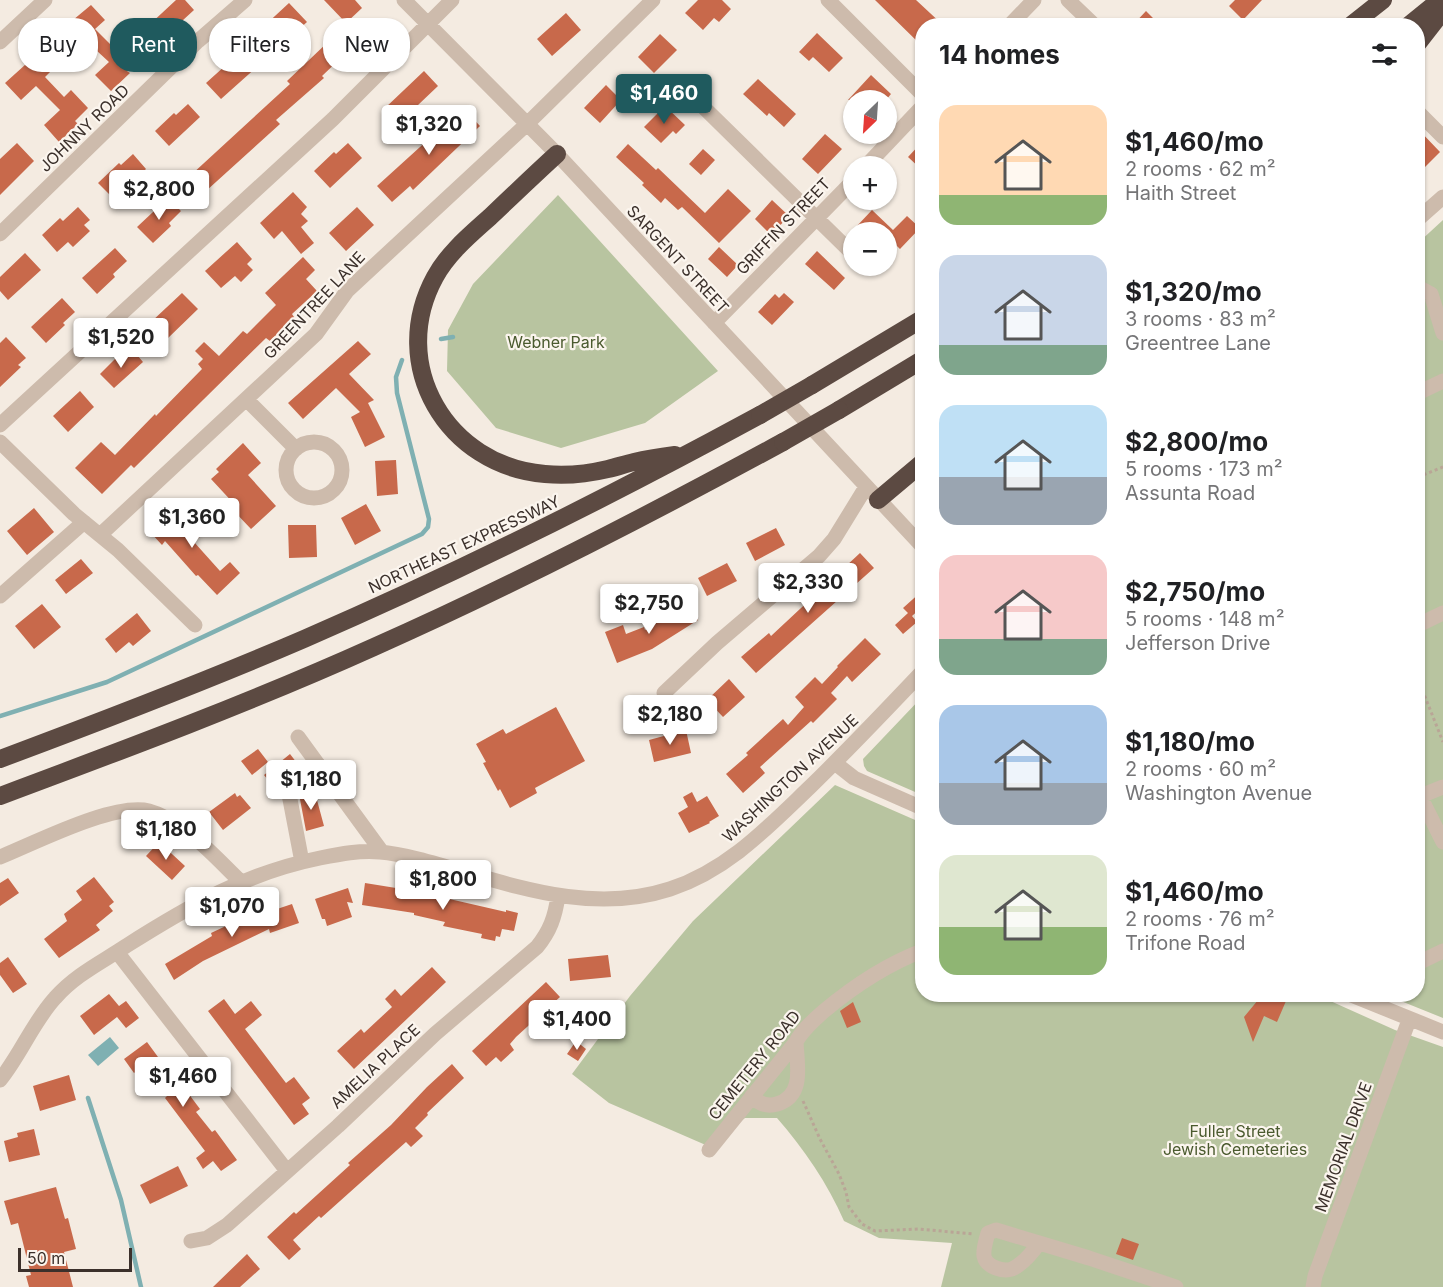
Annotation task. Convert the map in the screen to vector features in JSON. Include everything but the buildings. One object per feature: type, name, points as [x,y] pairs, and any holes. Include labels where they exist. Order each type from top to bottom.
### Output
[{"type":"highway","points":[[1360,18],[1383,0]]},
{"type":"highway","points":[[1418,18],[1440,0]]},
{"type":"highway","points":[[1425,34],[1443,11]]},
{"type":"highway","points":[[557,154],[464,241],[436,276],[424,304],[418,334],[420,367],[430,397],[447,425],[471,448],[498,463],[528,472],[561,475],[594,472],[633,462],[688,453]]},
{"type":"highway","name":"NORTHEAST EXPRESSWAY","points":[[0,759],[188,687],[353,618],[546,527],[759,415],[915,323]]},
{"type":"highway","points":[[0,796],[219,713],[374,647],[578,551],[783,442],[915,364]]},
{"type":"highway","points":[[872,494],[915,467]]},
{"type":"street","points":[[0,42],[45,0]]},
{"type":"street","name":"JOHNNY ROAD","points":[[0,234],[198,41],[245,0]]},
{"type":"street","name":"SARGENT STREET","points":[[404,0],[557,154],[915,539]]},
{"type":"street","points":[[0,424],[333,119],[452,0]]},
{"type":"street","name":"GREENTREE LANE","points":[[100,535],[316,334],[347,291],[527,124],[653,0]]},
{"type":"street","points":[[828,0],[915,86]]},
{"type":"street","points":[[1017,18],[1034,0]]},
{"type":"street","points":[[1068,0],[1087,18]]},
{"type":"street","points":[[687,91],[843,245]]},
{"type":"street","points":[[875,156],[915,114]]},
{"type":"street","points":[[1425,119],[1443,137]]},
{"type":"street","name":"GRIFFIN STREET","points":[[714,323],[843,191]]},
{"type":"street","points":[[1425,213],[1443,197]]},
{"type":"street","points":[[1425,292],[1443,333]]},
{"type":"street","points":[[1425,388],[1443,381]]},
{"type":"street","points":[[246,399],[296,449]]},
{"type":"street","points":[[0,442],[195,625]]},
{"type":"street","points":[[664,693],[717,643],[819,556],[872,494]]},
{"type":"street","points":[[0,596],[84,522]]},
{"type":"street","points":[[1425,622],[1443,613]]},
{"type":"street","name":"WASHINGTON AVENUE","points":[[0,1080],[56,996],[92,967],[180,912],[240,881],[302,862],[348,853],[382,852],[558,896],[601,900],[657,893],[700,877],[752,842],[835,763],[915,679]]},
{"type":"street","points":[[298,737],[382,852]]},
{"type":"street","points":[[835,763],[854,778],[915,805]]},
{"type":"street","points":[[302,862],[288,789],[318,764]]},
{"type":"street","points":[[1425,794],[1443,787]]},
{"type":"street","points":[[1425,808],[1443,842]]},
{"type":"street","points":[[0,856],[125,810],[148,811],[171,821],[201,843],[240,881]]},
{"type":"street","name":"AMELIA PLACE","points":[[191,1240],[207,1238],[227,1226],[435,1034],[537,947],[548,934],[556,911],[558,896]]},
{"type":"street","points":[[1425,960],[1443,951]]},
{"type":"street","points":[[117,952],[287,1171]]},
{"type":"street","name":"CEMETERY ROAD","points":[[709,1150],[800,1034],[868,977],[915,953]]},
{"type":"street","points":[[1380,1002],[1409,1020],[1443,1032]]},
{"type":"street","name":"MEMORIAL DRIVE","points":[[1312,1287],[1409,1020]]},
{"type":"street","points":[[752,1096],[758,1102],[773,1105],[789,1098],[797,1088],[796,1042]]},
{"type":"street","points":[[1039,1243],[1020,1264],[1006,1270],[992,1266],[984,1256],[988,1233],[996,1230],[1012,1233],[1176,1287]]},
{"type":"path","points":[[1425,474],[1443,467]]},
{"type":"path","points":[[1425,697],[1443,742]]},
{"type":"path","points":[[797,1088],[839,1174],[849,1207],[862,1224],[875,1231],[919,1229],[953,1231],[986,1239]]},
{"type":"green space","name":"Webner Park","points":[[558,195],[718,371],[645,423],[561,448],[496,428],[447,371],[448,330],[473,284]]},
{"type":"green space","points":[[1443,220],[1443,1018],[1403,1002],[1425,1002],[1425,237]]},
{"type":"green space","points":[[915,704],[915,792],[867,771],[863,759]]},
{"type":"green space","name":"Fuller Street Jewish Cemeteries","points":[[835,785],[915,820],[915,1002],[1333,1002],[1395,1030],[1443,1047],[1443,1287],[941,1287],[952,1243],[879,1238],[844,1221],[815,1167],[777,1118],[745,1118],[708,1146],[609,1103],[572,1074],[630,996],[693,921]]},
{"type":"water","points":[[110,1037],[119,1048],[98,1066],[88,1055]]},
{"type":"waterway","points":[[441,339],[453,337]]},
{"type":"waterway","points":[[0,716],[107,682],[422,534],[428,527],[429,519],[397,393],[396,377],[402,360]]},
{"type":"waterway","points":[[88,1098],[121,1200],[141,1287]]}]
